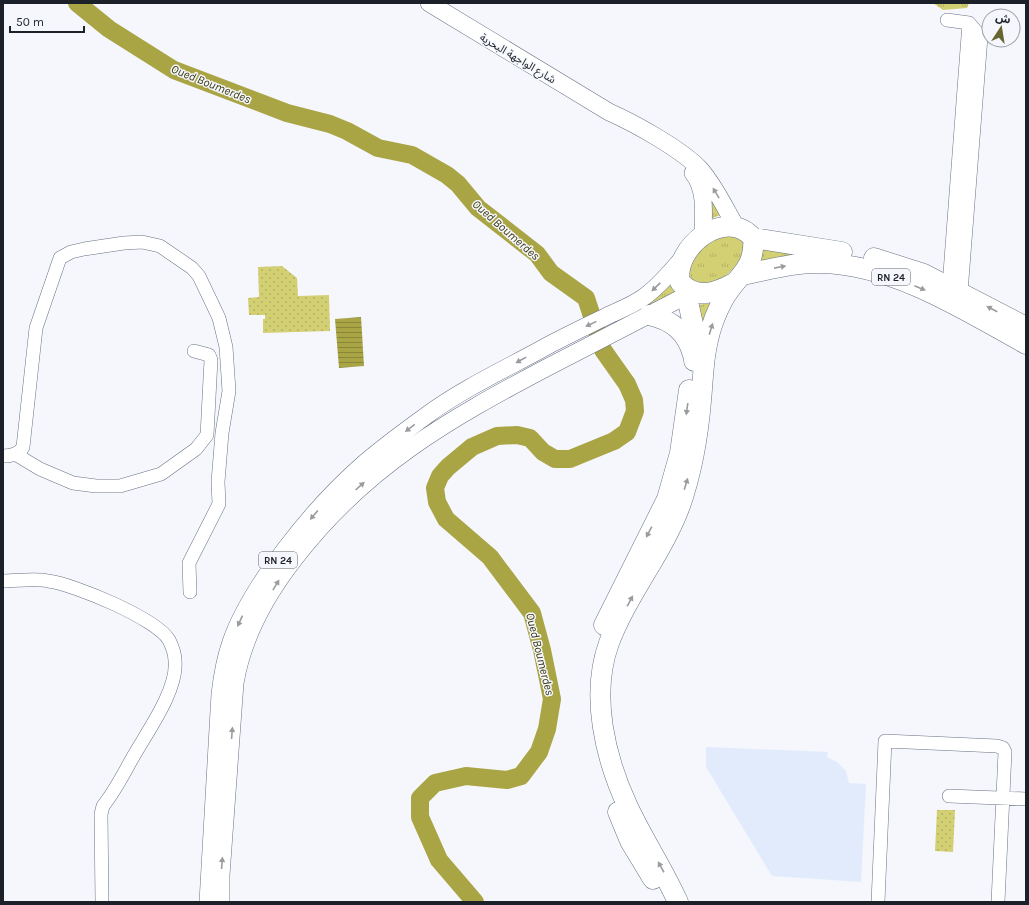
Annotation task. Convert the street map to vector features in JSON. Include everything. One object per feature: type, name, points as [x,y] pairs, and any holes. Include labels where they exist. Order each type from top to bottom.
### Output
[{"type":"highway","points":[[665,902],[630,841],[599,765],[589,716],[588,691],[590,670],[601,630],[667,499],[680,454],[694,358],[694,329],[688,292],[680,282],[678,272],[681,260],[687,250],[703,236],[720,228],[736,227],[746,231],[753,238],[754,256],[717,313],[706,346],[698,435],[690,475],[679,507],[609,643],[601,684],[602,708],[607,747],[617,777],[628,807],[666,876],[678,902]]},
{"type":"highway","name":"RN 24","points":[[753,238],[871,257],[924,274],[1026,327]]},
{"type":"highway","name":"RN 24","points":[[738,279],[798,264],[839,264],[862,268],[922,289],[1026,344]]},
{"type":"highway","points":[[688,292],[716,292],[738,279]]},
{"type":"highway","points":[[640,319],[662,318],[674,324],[690,345],[694,358]]},
{"type":"main road","name":"شارع الواجهة البحرية","points":[[429,3],[681,154],[699,168],[736,227]]},
{"type":"main road","name":"شارع الواجهة البحرية","points":[[609,112],[632,131],[679,160],[695,175],[702,194],[703,236]]},
{"type":"main road","name":"RN 24","points":[[208,902],[220,694],[230,644],[248,604],[291,543],[323,505],[359,468],[427,415],[484,381],[555,342],[626,307],[650,293],[681,260]]},
{"type":"main road","name":"RN 24","points":[[221,902],[221,875],[235,691],[239,661],[255,621],[282,574],[306,543],[340,506],[374,474],[404,451],[465,411],[640,319],[688,292]]},
{"type":"street","points":[[947,20],[969,23],[981,37],[955,290]]},
{"type":"street","points":[[9,456],[21,452],[24,443],[30,365],[36,328],[60,258],[71,252],[91,247],[124,242],[142,242],[160,246],[192,268],[199,276],[218,318],[226,347],[229,391],[222,434],[218,482],[219,504],[189,563],[190,592]]},
{"type":"street","points":[[9,456],[73,483],[96,486],[120,486],[161,474],[196,449],[207,435],[211,360],[209,355],[194,351]]},
{"type":"street","points":[[3,581],[47,580],[65,584],[98,596],[153,626],[169,640],[172,649],[175,661],[175,672],[171,686],[161,708],[103,806],[101,814],[102,902]]},
{"type":"street","points":[[878,902],[884,741],[998,746],[1003,748],[1005,752],[998,902]]},
{"type":"street","points":[[949,796],[1026,799]]},
{"type":"shaded area","points":[[361,317],[364,366],[339,368],[335,319]]},
{"type":"shaded area","points":[[706,747],[828,752],[827,757],[837,762],[846,771],[849,783],[866,784],[861,882],[772,876],[706,767]]},
{"type":"green space","points":[[933,3],[969,3],[967,8],[943,10]]},
{"type":"green space","points":[[712,193],[723,214],[710,219],[708,206]]},
{"type":"green space","points":[[733,233],[744,240],[746,251],[725,276],[713,282],[695,285],[687,275],[692,259],[710,242]]},
{"type":"green space","points":[[764,246],[776,251],[800,256],[760,265]]},
{"type":"green space","points":[[282,266],[297,278],[298,296],[329,295],[330,331],[263,333],[263,319],[265,319],[265,315],[249,315],[248,298],[259,297],[258,267]]},
{"type":"green space","points":[[668,283],[678,295],[636,311]]},
{"type":"green space","points":[[714,303],[701,338],[696,305]]},
{"type":"green space","points":[[937,810],[955,810],[953,852],[935,851]]},
{"type":"waterway","name":"Oued Boumerdes","points":[[77,3],[109,29],[174,70],[287,113],[330,124],[347,131],[378,148],[412,155],[447,175],[458,184],[478,208],[537,254],[551,273],[586,298],[603,350],[627,384],[634,400],[635,411],[627,432],[614,441],[570,459],[555,459],[543,452],[530,438],[517,435],[497,436],[472,447],[448,467],[440,476],[435,488],[437,502],[446,519],[490,557],[532,613],[542,650],[552,699],[547,729],[539,752],[521,776],[507,780],[466,776],[435,783],[420,798],[420,817],[439,860],[475,902]]}]
